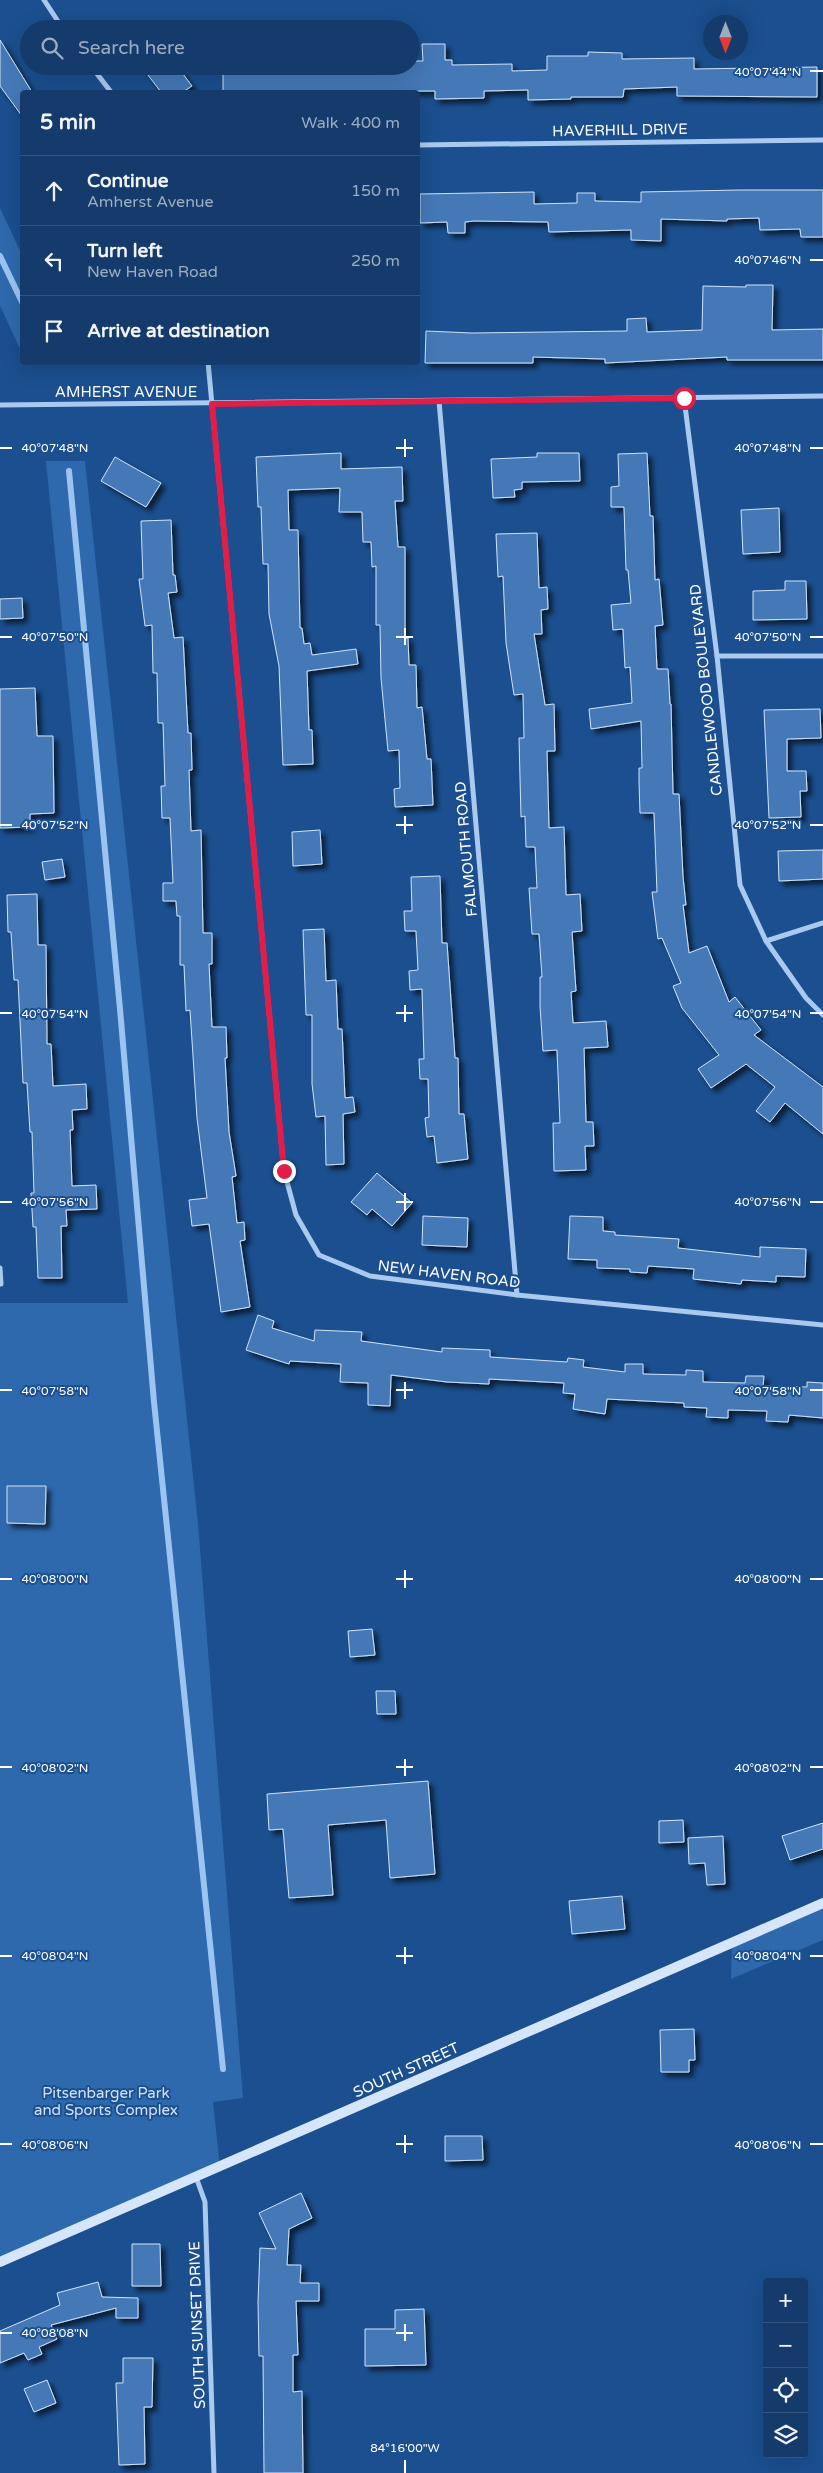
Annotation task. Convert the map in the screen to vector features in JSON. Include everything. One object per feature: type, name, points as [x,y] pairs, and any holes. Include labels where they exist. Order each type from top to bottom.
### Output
[{"type":"street","points":[[44,0],[57,20]]},
{"type":"street","points":[[98,75],[109,90]]},
{"type":"street","name":"HAVERHILL DRIVE","points":[[420,145],[823,140]]},
{"type":"street","name":"NEW HAVEN ROAD","points":[[208,365],[284,1171],[296,1215],[319,1256],[370,1276],[517,1296],[823,1325]]},
{"type":"street","name":"AMHERST AVENUE","points":[[0,405],[823,396]]},
{"type":"street","name":"CANDLEWOOD BOULEVARD","points":[[684,398],[717,656],[740,885],[766,941],[806,998],[823,1015]]},
{"type":"street","name":"FALMOUTH ROAD","points":[[439,401],[517,1296]]},
{"type":"street","points":[[717,656],[823,656]]},
{"type":"street","points":[[766,941],[823,924]]},
{"type":"street","points":[[0,1268],[1,1284]]},
{"type":"street","name":"SOUTH STREET","points":[[0,2262],[823,1903]]},
{"type":"street","name":"SOUTH SUNSET DRIVE","points":[[196,2177],[205,2202],[214,2473]]},
{"type":"green space","points":[[0,208],[20,251],[20,349],[0,306]]},
{"type":"green space","name":"Pitsenbarger Park and Sports Complex","points":[[46,461],[85,461],[198,1523],[243,2098],[213,2102],[220,2167],[0,2262],[0,1303],[128,1303]]},
{"type":"green space","points":[[823,1903],[823,1940],[731,1979],[732,1943]]},
{"type":"building","points":[[0,40],[31,90],[20,90],[20,113],[0,86]]},
{"type":"building","points":[[422,44],[445,44],[445,60],[452,60],[452,65],[512,64],[512,71],[547,70],[547,56],[588,56],[588,52],[622,53],[622,59],[694,58],[694,69],[817,67],[817,97],[677,96],[677,87],[624,89],[623,97],[571,97],[571,99],[528,100],[528,90],[484,91],[484,98],[435,99],[435,91],[420,90],[223,90],[223,75],[420,75],[420,61],[423,61]]},
{"type":"building","points":[[148,75],[184,75],[192,86],[186,90],[159,90]]},
{"type":"building","points":[[823,190],[823,237],[801,237],[800,229],[760,230],[759,218],[727,219],[727,221],[661,219],[661,241],[631,240],[631,230],[549,232],[548,222],[465,222],[465,233],[448,233],[447,222],[420,223],[420,194],[534,192],[534,204],[577,203],[577,193],[595,193],[595,201],[641,202],[641,192]]},
{"type":"building","points":[[746,285],[773,285],[772,330],[823,329],[823,360],[727,360],[727,357],[605,363],[605,359],[533,357],[533,363],[425,363],[426,331],[472,333],[627,331],[627,319],[646,318],[647,332],[702,330],[703,286],[746,287]]},
{"type":"building","points":[[341,453],[341,469],[402,467],[403,501],[395,501],[398,547],[405,547],[405,638],[408,638],[409,665],[416,665],[417,708],[422,707],[427,759],[431,759],[433,805],[395,807],[394,789],[400,788],[399,750],[388,751],[381,678],[380,625],[376,625],[376,566],[372,567],[371,542],[363,542],[362,512],[339,512],[340,488],[288,490],[289,530],[298,530],[300,628],[302,628],[304,644],[310,643],[312,655],[356,649],[358,664],[307,671],[309,730],[312,730],[313,764],[283,765],[279,666],[269,614],[268,564],[263,564],[261,507],[258,507],[256,457]]},
{"type":"building","points":[[537,453],[579,453],[580,481],[522,482],[522,489],[514,490],[515,497],[493,498],[491,459],[537,457]]},
{"type":"building","points":[[647,453],[650,516],[653,516],[655,580],[659,579],[663,625],[655,626],[657,669],[668,669],[671,704],[673,794],[679,794],[686,905],[683,905],[689,953],[707,946],[729,1002],[735,997],[761,1030],[754,1035],[823,1087],[823,1134],[785,1103],[770,1122],[756,1111],[775,1087],[746,1064],[711,1088],[698,1069],[719,1055],[682,1008],[673,986],[681,983],[662,938],[658,939],[652,892],[657,892],[654,813],[640,813],[639,768],[642,768],[641,721],[591,729],[589,709],[632,703],[630,667],[625,668],[623,629],[613,630],[611,605],[631,603],[628,570],[626,570],[624,507],[611,507],[611,487],[619,486],[618,454]]},
{"type":"building","points":[[115,457],[161,483],[146,507],[101,481]]},
{"type":"building","points":[[779,508],[780,552],[743,554],[741,510]]},
{"type":"building","points":[[171,520],[173,575],[175,575],[177,592],[168,593],[174,638],[183,637],[188,733],[191,733],[192,770],[189,770],[191,831],[201,830],[203,933],[212,933],[212,964],[209,964],[212,1027],[226,1027],[227,1058],[225,1058],[229,1132],[236,1176],[232,1177],[237,1223],[244,1222],[245,1240],[240,1241],[250,1307],[221,1312],[209,1224],[192,1226],[189,1200],[207,1198],[197,1118],[190,1010],[186,1011],[184,965],[180,965],[180,916],[177,916],[176,901],[163,901],[163,883],[173,883],[170,818],[162,818],[161,786],[165,786],[163,723],[158,723],[157,673],[153,673],[152,625],[145,626],[139,579],[143,579],[141,521]]},
{"type":"building","points":[[537,533],[539,588],[547,587],[548,609],[541,610],[542,634],[534,634],[545,705],[554,704],[555,751],[547,751],[549,828],[564,827],[566,895],[580,894],[582,931],[572,932],[576,991],[571,992],[573,1023],[606,1021],[608,1047],[584,1048],[586,1122],[593,1122],[594,1146],[585,1146],[586,1170],[554,1171],[553,1123],[560,1123],[557,1050],[543,1051],[540,1006],[540,977],[542,977],[539,934],[532,934],[529,888],[537,888],[535,847],[526,847],[525,816],[521,817],[519,738],[524,738],[523,694],[514,695],[506,643],[503,576],[498,577],[496,534]]},
{"type":"building","points":[[785,581],[806,581],[807,619],[753,620],[753,591],[785,590]]},
{"type":"building","points":[[22,598],[23,618],[0,619],[0,599]]},
{"type":"building","points":[[35,688],[37,736],[53,736],[54,813],[30,814],[30,827],[0,828],[0,689]]},
{"type":"building","points":[[820,709],[821,738],[787,739],[787,771],[806,771],[807,791],[800,791],[801,817],[769,818],[764,710]]},
{"type":"building","points":[[320,830],[322,864],[293,866],[292,832]]},
{"type":"building","points":[[823,850],[823,879],[779,881],[778,851]]},
{"type":"building","points":[[62,859],[65,877],[45,880],[42,862]]},
{"type":"building","points":[[440,876],[442,943],[447,943],[455,1058],[458,1058],[459,1114],[464,1114],[468,1159],[437,1163],[434,1136],[427,1137],[425,1118],[429,1117],[428,1079],[420,1079],[419,1059],[424,1059],[422,989],[410,990],[409,971],[418,970],[416,931],[405,931],[404,911],[412,911],[411,877]]},
{"type":"building","points":[[37,894],[38,945],[46,945],[47,1044],[51,1044],[53,1086],[86,1084],[87,1109],[72,1110],[73,1130],[70,1130],[72,1186],[96,1185],[97,1209],[66,1210],[67,1226],[61,1226],[62,1278],[38,1278],[36,1227],[33,1227],[31,1193],[34,1193],[32,1132],[30,1132],[27,1083],[23,1083],[18,980],[14,980],[11,932],[8,932],[7,895]]},
{"type":"building","points":[[324,929],[326,981],[336,980],[338,1029],[342,1029],[345,1098],[353,1097],[355,1112],[343,1114],[344,1164],[326,1165],[325,1116],[316,1117],[312,1084],[312,1015],[306,1015],[303,930]]},
{"type":"building","points":[[377,1173],[412,1203],[392,1226],[372,1209],[367,1215],[351,1202]]},
{"type":"building","points":[[423,1216],[468,1218],[467,1247],[422,1245]]},
{"type":"building","points":[[570,1216],[603,1217],[603,1231],[615,1232],[615,1235],[679,1239],[678,1248],[760,1257],[760,1247],[806,1249],[805,1277],[776,1276],[776,1282],[742,1280],[741,1284],[693,1279],[694,1269],[648,1266],[647,1273],[630,1272],[630,1269],[597,1268],[597,1260],[568,1259]]},
{"type":"building","points":[[258,1315],[274,1321],[272,1328],[314,1341],[315,1330],[362,1332],[361,1341],[442,1352],[442,1348],[490,1350],[490,1357],[567,1362],[568,1358],[584,1360],[583,1367],[625,1372],[625,1364],[643,1364],[643,1374],[686,1375],[686,1370],[703,1371],[703,1382],[745,1383],[746,1376],[764,1376],[763,1386],[807,1387],[807,1382],[823,1383],[823,1418],[789,1415],[788,1422],[766,1421],[767,1411],[728,1410],[728,1418],[706,1417],[707,1408],[684,1407],[684,1403],[607,1399],[605,1414],[573,1409],[575,1394],[563,1393],[564,1383],[489,1379],[489,1384],[447,1382],[391,1375],[390,1406],[368,1405],[368,1383],[340,1382],[341,1364],[290,1361],[289,1364],[246,1350]]},
{"type":"building","points":[[7,1486],[46,1486],[45,1524],[7,1523]]},
{"type":"building","points":[[372,1629],[375,1655],[350,1657],[348,1631]]},
{"type":"building","points":[[376,1691],[395,1691],[396,1714],[377,1714]]},
{"type":"building","points":[[428,1781],[435,1874],[390,1878],[386,1820],[328,1825],[333,1895],[289,1898],[283,1829],[269,1830],[267,1794]]},
{"type":"building","points":[[683,1820],[684,1842],[659,1843],[659,1821]]},
{"type":"building","points":[[823,1823],[823,1849],[790,1860],[782,1836]]},
{"type":"building","points":[[723,1836],[725,1884],[707,1885],[705,1863],[689,1864],[688,1838]]},
{"type":"building","points":[[622,1896],[625,1929],[572,1934],[569,1901]]},
{"type":"building","points":[[694,2029],[695,2060],[689,2060],[689,2072],[661,2072],[660,2030]]},
{"type":"building","points":[[445,2136],[482,2136],[483,2160],[445,2161]]},
{"type":"building","points":[[301,2193],[312,2218],[289,2229],[287,2265],[301,2265],[300,2283],[319,2283],[319,2301],[296,2301],[298,2355],[293,2355],[293,2392],[302,2391],[303,2473],[264,2473],[263,2356],[259,2356],[258,2302],[260,2248],[276,2249],[259,2213]]},
{"type":"building","points":[[132,2244],[160,2244],[161,2286],[132,2286]]},
{"type":"building","points":[[98,2282],[102,2297],[138,2298],[138,2318],[116,2318],[116,2308],[51,2325],[57,2339],[39,2347],[42,2354],[28,2360],[24,2353],[0,2363],[0,2331],[60,2305],[57,2293]]},
{"type":"building","points":[[424,2309],[426,2365],[365,2366],[365,2329],[395,2329],[395,2310]]},
{"type":"building","points":[[123,2358],[153,2358],[152,2407],[144,2407],[145,2464],[119,2465],[116,2383],[123,2383]]},
{"type":"building","points":[[47,2380],[56,2403],[34,2412],[24,2389]]},
{"type":"waterway","points":[[0,256],[20,298]]},
{"type":"waterway","points":[[69,471],[120,1009],[154,1402],[223,2069]]},
{"type":"route","points":[[284,1171],[212,404],[684,398]]}]
